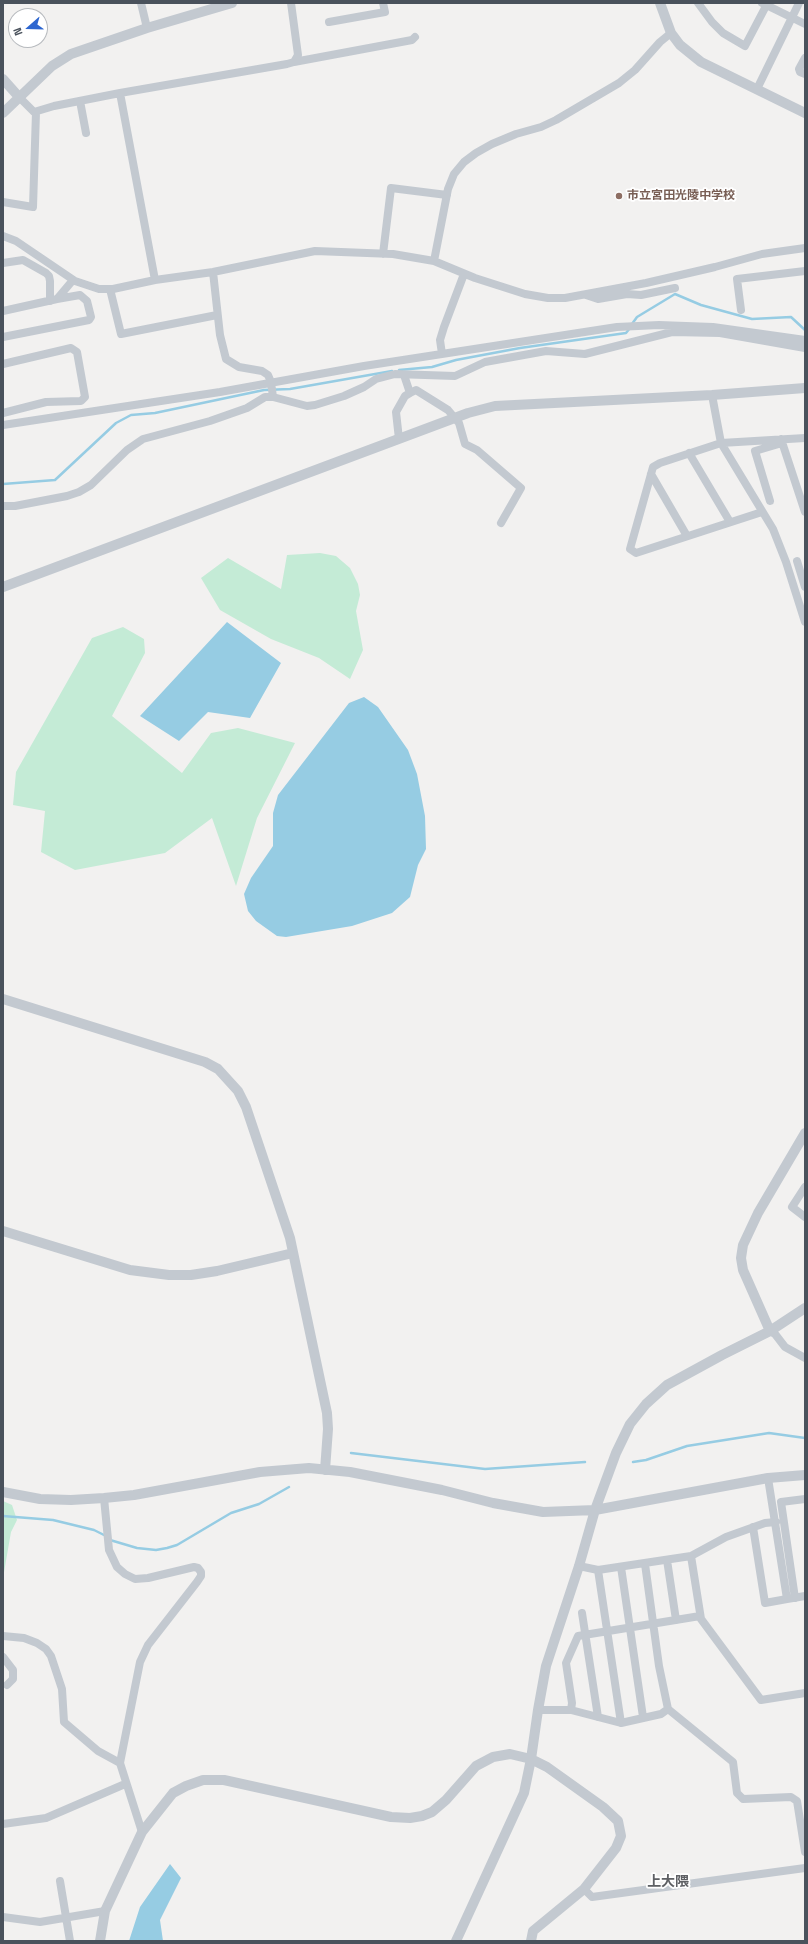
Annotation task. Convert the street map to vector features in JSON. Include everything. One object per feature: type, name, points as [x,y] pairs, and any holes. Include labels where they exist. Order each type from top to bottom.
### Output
[{"type":"street","points":[[140,3],[147,28]]},
{"type":"street","points":[[3,113],[52,66],[71,54],[147,28],[232,3]]},
{"type":"street","points":[[290,3],[298,55],[294,62]]},
{"type":"street","points":[[329,22],[385,12],[383,3]]},
{"type":"street","points":[[660,3],[671,33],[680,45],[700,62],[805,112]]},
{"type":"street","points":[[698,3],[712,22],[723,33],[746,46],[764,4],[805,24]]},
{"type":"street","points":[[757,89],[799,3]]},
{"type":"street","points":[[434,261],[447,195],[454,174],[464,162],[492,144],[516,134],[541,128],[619,83],[635,70],[660,42],[671,33]]},
{"type":"street","points":[[3,79],[34,112],[36,112],[120,93],[412,40],[414,36]]},
{"type":"street","points":[[805,58],[800,72],[805,74]]},
{"type":"street","points":[[120,93],[155,280]]},
{"type":"street","points":[[80,101],[86,133]]},
{"type":"street","points":[[3,202],[33,207],[36,112]]},
{"type":"street","points":[[383,254],[391,188],[447,195]]},
{"type":"street","points":[[3,236],[16,241],[73,280],[85,286],[99,289],[110,289],[155,280],[213,272],[315,252],[383,254],[434,261],[464,274],[526,294],[548,298],[565,298],[696,272],[767,252],[805,248]]},
{"type":"street","points":[[3,263],[23,260],[46,273],[50,280],[54,300]]},
{"type":"street","points":[[741,310],[737,279],[805,270]]},
{"type":"street","points":[[213,272],[217,315],[226,359],[239,367],[262,371],[268,375],[271,382],[273,397]]},
{"type":"street","points":[[442,354],[440,340],[464,274]]},
{"type":"street","points":[[54,300],[73,280]]},
{"type":"street","points":[[585,294],[598,299],[627,294],[640,295],[675,288]]},
{"type":"street","points":[[110,289],[121,334],[217,315]]},
{"type":"street","points":[[3,311],[80,295],[87,301],[91,316],[89,320],[3,337]]},
{"type":"street","points":[[3,425],[617,327],[659,325],[713,327],[805,340]]},
{"type":"street","points":[[3,506],[14,506],[79,492],[91,485],[127,450],[143,439],[210,421],[247,408],[265,398],[273,397],[306,406],[315,405],[344,396],[376,379],[395,374],[455,376],[485,362],[546,350],[569,354],[585,354],[654,335],[684,331],[720,333],[805,348]]},
{"type":"street","points":[[3,364],[71,348],[77,352],[85,397],[81,401],[46,402],[3,413]]},
{"type":"street","points":[[404,375],[410,393]]},
{"type":"street","points":[[3,587],[454,418],[495,406],[712,395],[805,388]]},
{"type":"street","points":[[400,439],[396,412],[406,396],[410,393],[416,390],[448,410],[458,424],[465,444],[477,450],[521,488],[502,523]]},
{"type":"street","points":[[712,395],[721,443],[773,529],[801,599],[805,622]]},
{"type":"street","points":[[762,512],[636,553],[630,549],[653,466],[656,464],[721,443],[782,441],[805,438]]},
{"type":"street","points":[[770,501],[755,451],[782,441]]},
{"type":"street","points":[[782,441],[805,512]]},
{"type":"street","points":[[689,453],[730,522]]},
{"type":"street","points":[[651,474],[687,536]]},
{"type":"street","points":[[787,564],[805,558]]},
{"type":"street","points":[[797,561],[805,587]]},
{"type":"street","points":[[3,999],[186,1055],[218,1069],[238,1091],[246,1107],[290,1238],[327,1413],[325,1470]]},
{"type":"street","points":[[805,1133],[758,1213],[742,1245],[741,1258],[743,1270],[770,1331],[776,1334],[785,1347],[805,1358]]},
{"type":"street","points":[[805,1187],[792,1207],[805,1217]]},
{"type":"street","points":[[3,1231],[130,1270],[169,1275],[191,1275],[217,1271],[293,1252]]},
{"type":"street","points":[[456,1941],[524,1792],[531,1759],[546,1666],[579,1566],[594,1510],[618,1447],[630,1424],[646,1404],[667,1385],[770,1331],[805,1308]]},
{"type":"street","points":[[3,1492],[40,1499],[71,1500],[104,1498],[134,1495],[260,1472],[309,1468],[350,1472],[442,1490],[493,1503],[543,1512],[594,1510],[768,1478],[805,1475]]},
{"type":"street","points":[[768,1478],[791,1598]]},
{"type":"street","points":[[104,1498],[109,1550],[117,1567],[125,1574],[135,1579],[148,1578],[194,1567],[198,1568],[201,1572],[201,1576],[197,1582],[148,1645],[140,1662],[120,1763],[142,1832]]},
{"type":"street","points":[[791,1598],[781,1502],[805,1501]]},
{"type":"street","points":[[579,1566],[598,1570],[691,1556],[726,1537],[753,1527],[776,1522]]},
{"type":"street","points":[[753,1527],[765,1603],[805,1596]]},
{"type":"street","points":[[691,1556],[700,1616],[761,1700],[805,1693]]},
{"type":"street","points":[[666,1560],[676,1620]]},
{"type":"street","points":[[645,1564],[653,1624],[668,1709],[733,1762],[737,1793],[743,1798],[791,1797],[797,1801],[805,1852]]},
{"type":"street","points":[[621,1567],[643,1717]]},
{"type":"street","points":[[598,1570],[621,1723]]},
{"type":"street","points":[[582,1613],[598,1717]]},
{"type":"street","points":[[571,1710],[572,1703],[566,1663],[578,1636],[700,1616]]},
{"type":"street","points":[[3,1636],[24,1638],[37,1642],[46,1649],[51,1656],[62,1689],[64,1722],[98,1750],[120,1763]]},
{"type":"street","points":[[3,1657],[13,1670],[13,1679],[7,1685]]},
{"type":"street","points":[[538,1710],[571,1710],[621,1723],[661,1714],[668,1709]]},
{"type":"street","points":[[100,1941],[105,1912],[142,1832],[173,1793],[203,1780],[224,1780],[391,1817],[410,1818],[422,1816],[432,1812],[446,1800],[476,1766],[493,1757],[510,1754],[531,1759],[547,1766],[603,1807],[618,1821],[621,1836],[616,1848],[584,1889],[533,1931],[531,1941]]},
{"type":"street","points":[[3,1824],[46,1818],[126,1784]]},
{"type":"street","points":[[584,1889],[592,1897],[805,1868]]},
{"type":"street","points":[[60,1881],[70,1941]]},
{"type":"street","points":[[3,1917],[40,1922],[105,1912]]},
{"type":"green space","points":[[320,553],[336,556],[350,568],[358,584],[360,595],[356,611],[363,650],[350,679],[319,658],[271,639],[220,610],[201,578],[228,558],[281,589],[287,555]]},
{"type":"green space","points":[[123,627],[144,639],[145,653],[112,716],[182,773],[211,733],[238,728],[295,743],[257,818],[236,886],[212,818],[165,853],[75,870],[41,852],[45,811],[13,805],[16,772],[92,638]]},
{"type":"green space","points":[[3,1501],[12,1505],[17,1520],[11,1532],[3,1578]]},
{"type":"water","points":[[227,622],[281,663],[250,718],[208,712],[179,741],[140,716]]},
{"type":"water","points":[[364,697],[378,707],[408,750],[417,774],[425,816],[426,849],[418,865],[410,897],[392,913],[352,926],[286,937],[277,936],[256,921],[248,911],[244,894],[251,878],[273,846],[273,813],[278,795],[349,703]]},
{"type":"water","points":[[170,1864],[181,1878],[160,1920],[163,1941],[129,1941],[140,1907]]},
{"type":"waterway","points":[[632,324],[637,317],[675,294],[701,305],[752,319],[791,317],[805,330]]},
{"type":"waterway","points":[[399,370],[432,367],[456,360],[520,348],[626,333],[630,328]]},
{"type":"waterway","points":[[3,484],[55,480],[116,423],[131,415],[155,413],[264,390],[290,389],[392,371]]},
{"type":"waterway","points":[[633,1462],[646,1460],[687,1446],[769,1433],[805,1438]]},
{"type":"waterway","points":[[351,1453],[485,1469],[585,1462]]},
{"type":"waterway","points":[[110,1540],[137,1548],[156,1550],[167,1548],[177,1545],[231,1513],[259,1504],[289,1487]]},
{"type":"waterway","points":[[3,1516],[53,1520],[94,1530],[106,1536]]},
{"type":"place","name":"市立宮田光陵中学校","points":[[619,196]]},
{"type":"district","name":"上大隈","points":[[668,1882]]}]
